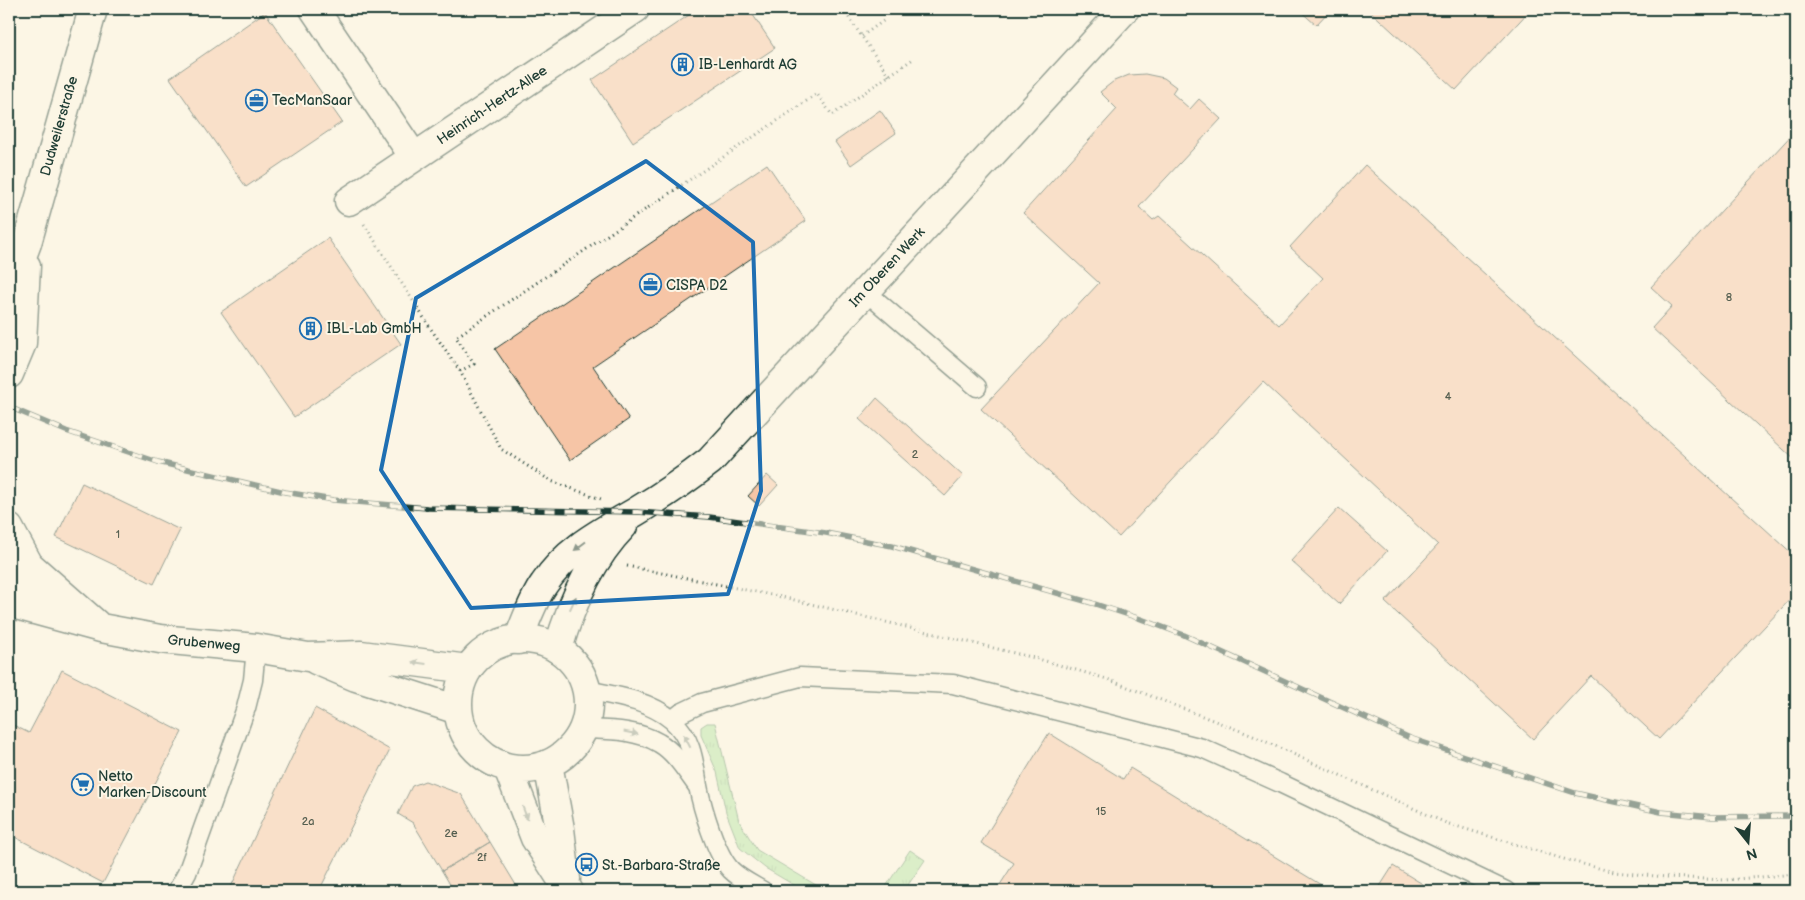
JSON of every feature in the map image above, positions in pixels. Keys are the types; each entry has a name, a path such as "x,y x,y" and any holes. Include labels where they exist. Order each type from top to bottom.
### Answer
{"street":[{"name":"Dudweilerstraße","path":"9,291 27,244 93,9"},
{"path":"314,9 414,157"},
{"name":"Heinrich-Hertz-Allee","path":"349,200 635,9"},
{"name":"Im Oberen Werk","path":"518,640 544,583 560,564 576,548 603,530 637,512 687,479 710,460 1125,9"},
{"name":"Dudweilerstraße","path":"9,374 22,343 27,244"},
{"name":"Im Oberen Werk","path":"558,649 568,614 582,584 611,538 637,512"},
{"path":"9,528 29,564 101,628"},
{"name":"Grubenweg","path":"9,572 64,608 101,628"},
{"name":"Grubenweg","path":"9,603 101,628 160,639 256,648 308,656 361,655 468,670"},
{"path":"518,640 532,640 558,649 570,660 580,674 586,690 587,716 583,729 574,744 562,756 548,764 534,768 508,768 489,760 473,747 463,730 458,710 458,696 468,670 481,654 498,644 518,640"},
{"name":"Grubenweg","path":"308,656 356,677 458,710"},
{"path":"548,764 568,888"},
{"path":"508,768 535,838 568,888"}],"lane":[{"path":"865,291 977,387"},
{"path":"177,891 187,873 246,708 253,680 256,648"},
{"path":"672,720 681,713 702,703 800,677 953,684 1202,748 1280,783 1506,891"},
{"path":"586,690 629,699 654,708 672,720 682,731 695,760 698,788 721,855 731,870 763,891"},
{"path":"583,729 616,730 638,734 660,743 679,761 698,788"}],"path":[{"path":"844,9 889,76"},
{"path":"862,36 886,19"},
{"path":"460,372 474,364 456,337 817,94 832,115 913,59"},
{"path":"349,200 460,372 501,449 551,481 637,512"}],"highlighted area":[{"path":"646,161 753,242 761,491 728,594 471,608 381,470 416,298"}],"green space":[{"path":"707,723 715,723 739,821 757,850 826,891 804,891 765,868 740,848 726,812 717,772 701,735 701,727"},
{"path":"910,850 925,860 904,891 883,891"}],"building":[{"name":"IB-Lenhardt AG","path":"698,9 749,9 775,48 633,142 592,80"},
{"path":"1298,9 1331,9 1316,25"},
{"path":"1368,9 1531,9 1456,90"},
{"path":"265,12 342,122 246,187 170,78"},
{"path":"1145,74 1164,78 1176,87 1172,93 1190,109 1199,99 1221,119 1139,207 1153,220 1159,216 1279,325 1323,278 1290,247 1365,165 1796,557 1796,593 1659,739 1591,676 1533,739 1385,602 1438,545 1263,382 1119,537 981,409 1099,283 1023,213 1117,109 1100,92 1114,81 1129,75"},
{"path":"880,110 896,133 851,165 835,142"},
{"path":"1796,130 1796,461 1652,328 1672,306 1651,287"},
{"name":"CISPA D2","path":"767,164 806,221 593,366 629,419 570,460 495,349"},
{"name":"IBL-Lab GmbH","path":"328,238 401,344 294,417 221,312"},
{"path":"877,398 963,476 945,496 859,419"},
{"path":"767,475 778,485 759,506 748,496"},
{"path":"82,483 180,530 154,584 56,537"},
{"path":"1339,508 1387,551 1339,604 1291,561"},
{"name":"Netto Marken-Discount","path":"62,670 182,732 103,883 9,834 9,723 29,733"},
{"path":"315,708 390,750 319,891 229,891"},
{"path":"1049,733 1123,779 1130,768 1331,891 996,891 1014,863 981,843"},
{"path":"425,781 461,794 490,842 442,871 413,823 398,814 412,786"},
{"path":"490,842 519,890 454,891 442,871"},
{"path":"1393,866 1434,891 1377,891"}],"railway":[{"path":"9,407 66,431 158,462 285,492 333,500 427,508 637,512 709,517 826,533 892,546 1092,603 1141,619 1184,635 1410,738 1575,793 1661,812 1712,817 1796,816"}],"place":[{"name":"IB-Lenhardt AG","path":"683,64"},
{"name":"TecManSaar","path":"256,100"},
{"name":"CISPA D2","path":"650,285"},
{"name":"IBL-Lab GmbH","path":"311,328"},
{"name":"Netto Marken-Discount","path":"82,784"},
{"name":"St.-Barbara-Straße","path":"586,865"}]}
